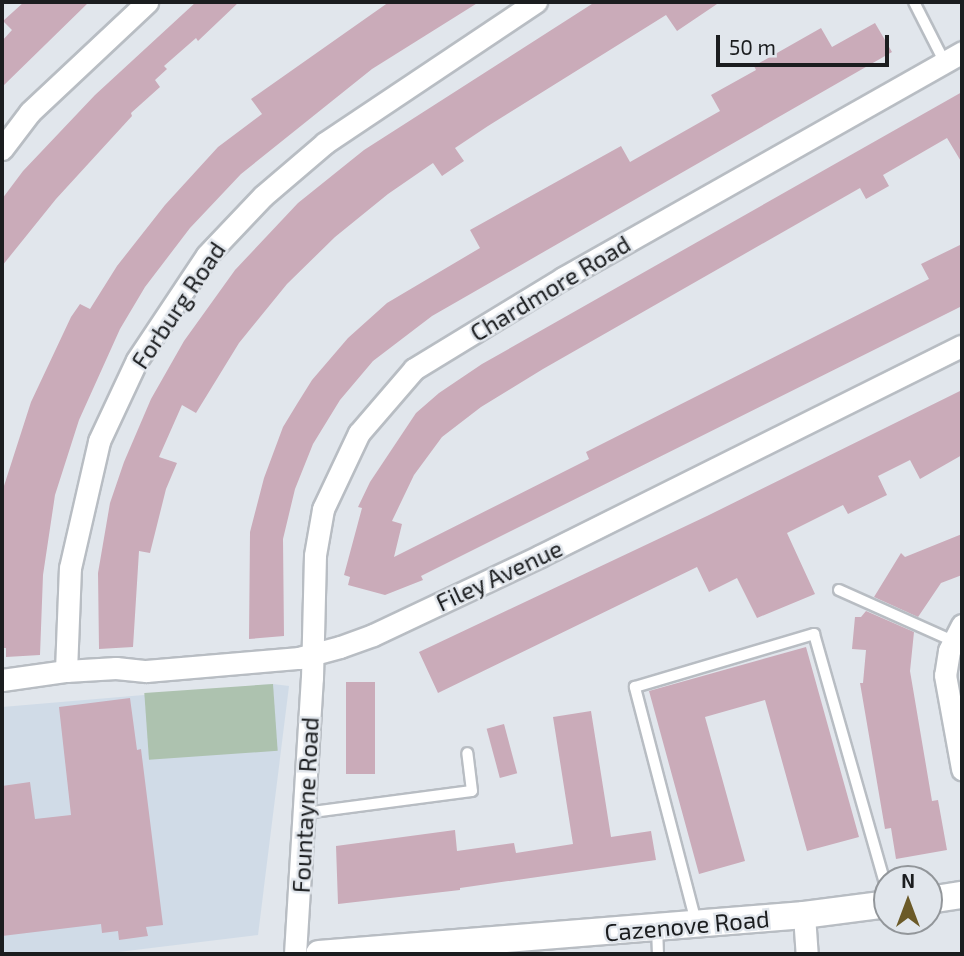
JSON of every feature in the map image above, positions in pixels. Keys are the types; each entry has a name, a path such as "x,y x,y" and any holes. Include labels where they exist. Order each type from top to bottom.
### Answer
{"street":[{"path":"2,149 30,112 147,2"},
{"name":"Forburg Road","path":"66,671 70,568 99,441 137,360 207,255 263,196 325,143 536,2"},
{"name":"Chardmore Road","path":"310,656 315,555 323,509 359,433 414,369 563,278 954,57"},
{"name":"Filey Avenue","path":"2,680 66,671 116,668 146,671 310,656 373,635 540,556 962,345"},
{"path":"958,633 945,675 962,769"},
{"name":"Fountayne Road","path":"295,954 312,678 310,656"},
{"path":"943,898 962,895"},
{"name":"Cazenove Road","path":"319,954 804,915 873,906"},
{"path":"804,915 807,954"}],"lane":[{"path":"914,2 954,57"},
{"path":"839,590 958,633"},
{"path":"696,924 635,687 814,634 880,865"},
{"path":"305,813 472,791 467,753"},
{"path":"657,926 658,954"}],"shaded area":[{"path":"273,684 289,686 258,935 102,954 2,954 2,707"}],"green space":[{"path":"273,684 278,751 149,760 144,693"}],"building":[{"path":"24,2 89,2 2,87 2,41 12,30 3,21"},
{"path":"196,2 239,2 198,41 196,38 164,66 167,69 155,80 160,87 131,113 132,116 56,199 2,266 2,199 23,171 95,95"},
{"path":"389,2 479,2 372,69 241,174 190,228 145,287 120,329 79,420 55,495 43,575 40,655 6,657 6,648 2,648 3,489 31,402 71,317 80,304 90,309 117,266 165,205 218,147 262,114 251,99"},
{"path":"595,2 720,2 677,31 666,15 488,126 455,148 464,161 442,176 433,163 388,194 335,237 287,284 239,343 196,413 182,405 159,457 177,463 166,489 150,553 139,551 133,647 99,649 98,573 110,503 124,462 151,399 184,341 235,270 298,203 364,150"},
{"path":"875,23 892,52 432,316 373,361 340,400 313,444 295,489 283,539 284,636 249,639 250,532 264,478 283,427 312,380 348,338 387,303 480,248 470,230 621,146 630,162 720,111 711,95 756,70 754,66 821,28 832,47"},
{"path":"962,92 962,163 947,138 883,175 889,186 866,199 860,188 543,369 481,407 442,437 414,475 392,521 402,524 394,557 589,459 586,452 929,279 921,264 962,244 962,306 421,576 423,580 385,595 348,585 350,577 344,575 362,508 358,507 370,482 416,413 439,393 482,364"},
{"path":"962,390 962,455 920,479 910,460 878,476 887,495 848,514 843,505 787,533 815,594 757,618 737,578 709,592 697,567 438,693 419,652 707,516"},
{"path":"962,534 962,575 941,583 918,617 874,597 901,553 905,557"},
{"path":"866,611 914,632 910,671 932,801 938,800 947,850 896,859 891,828 885,829 860,683 863,683 866,650 852,649 855,617 861,617"},
{"path":"806,647 859,837 807,851 765,700 705,717 745,861 699,874 649,691"},
{"path":"346,682 375,682 375,774 346,774"},
{"path":"130,698 137,750 141,749 163,925 146,927 148,936 119,940 118,931 102,933 101,924 2,936 2,786 30,782 35,819 71,815 59,707"},
{"path":"591,711 611,837 651,831 656,860 460,890 338,904 336,846 455,830 457,851 514,843 516,853 573,844 553,717"},
{"path":"504,724 517,773 500,778 487,729"}]}
